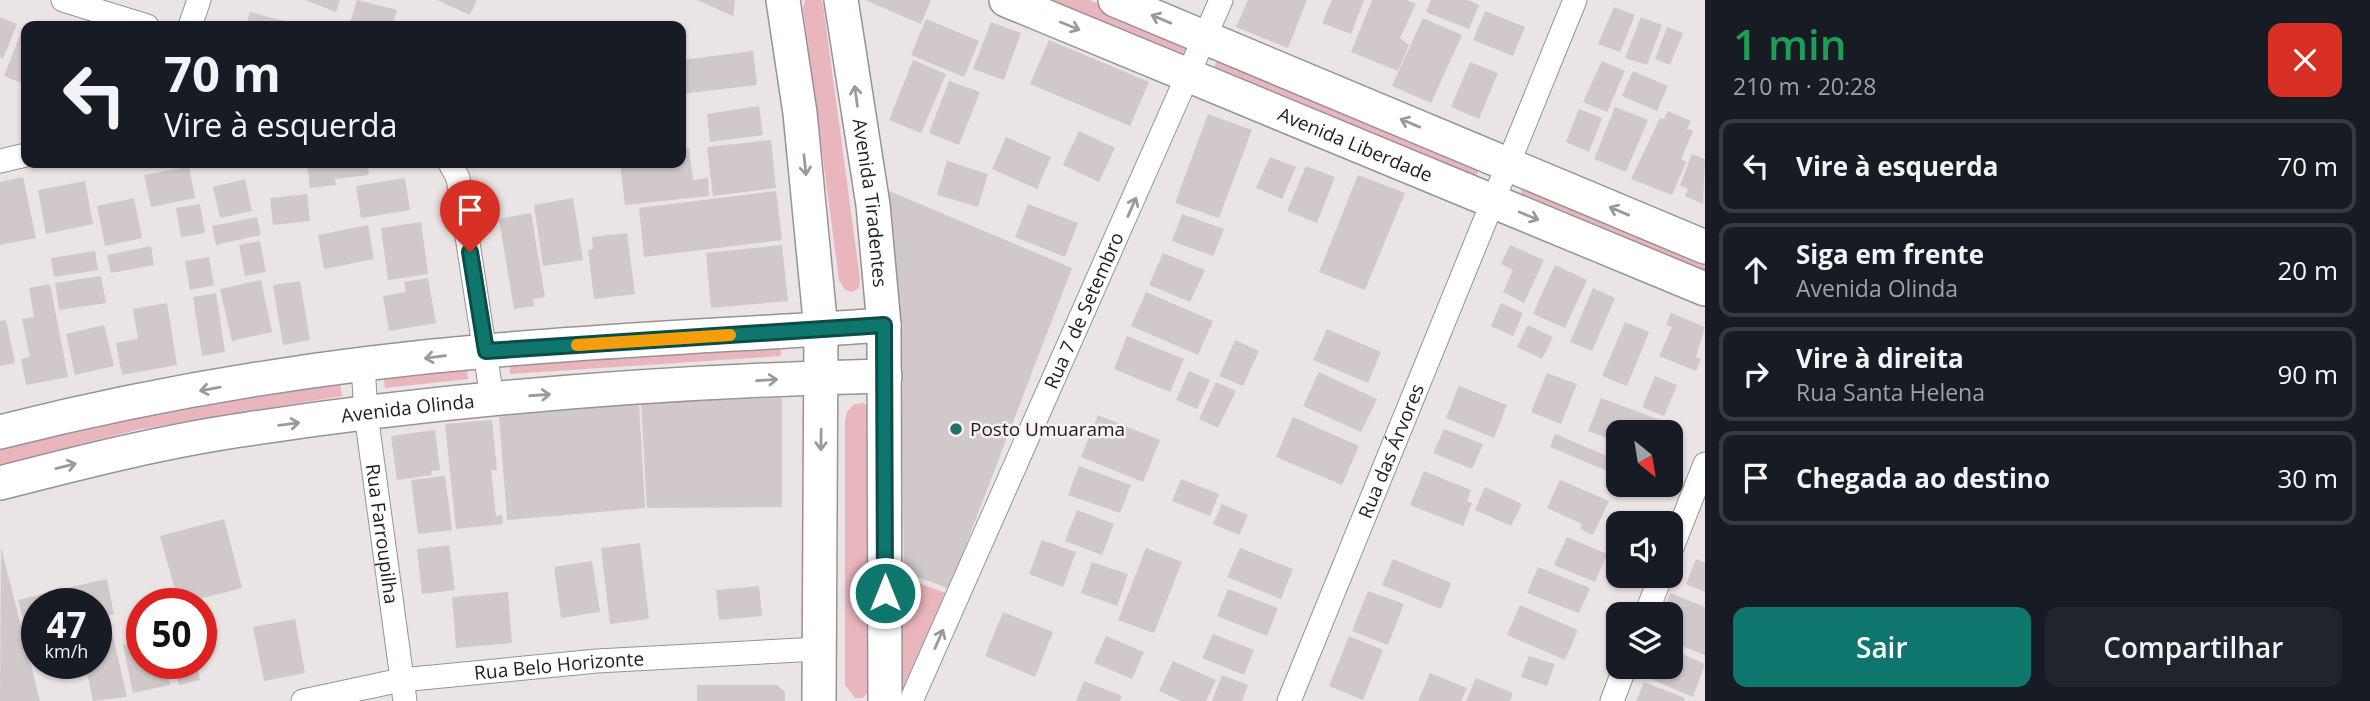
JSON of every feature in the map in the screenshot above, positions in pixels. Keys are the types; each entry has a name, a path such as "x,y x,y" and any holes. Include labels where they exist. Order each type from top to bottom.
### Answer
{"street":[{"path":"63,0 131,21"},
{"path":"192,21 199,0"},
{"path":"783,0 800,113 821,330 819,701"},
{"name":"Avenida Tiradentes","path":"841,0 873,205 884,325 885,701"},
{"name":"Avenida Liberdade","path":"1006,0 1705,289"},
{"name":"Avenida Liberdade","path":"1115,0 1705,247"},
{"path":"1206,38 1222,0"},
{"path":"1508,163 1575,0"},
{"name":"Rua 7 de Setembro","path":"911,701 1206,38"},
{"path":"0,161 21,156"},
{"name":"Rua das Árvores","path":"1289,701 1508,163"},
{"path":"453,168 458,178 492,398"},
{"path":"1637,260 1653,226"},
{"path":"0,432 158,398 363,365 486,351 884,325"},
{"name":"Rua Farroupilha","path":"363,365 366,414 403,690"},
{"name":"Avenida Olinda","path":"0,483 247,429 492,398 885,376"},
{"path":"1683,520 1705,464"},
{"name":"Rua Belo Horizonte","path":"303,701 403,690 597,661 818,649"},
{"path":"1612,701 1620,679"}],"shaded area":[{"path":"805,0 821,0 823,4 860,279 859,288 852,292 845,290 839,280 803,8"},
{"path":"1039,0 1089,0 1186,38 1191,44 1185,57"},
{"path":"1220,55 1480,166 1475,180 1214,67"},
{"path":"1524,182 1705,260 1705,275 1520,195"},
{"path":"780,340 781,356 510,374 510,357"},
{"path":"466,362 468,379 385,388 383,372"},
{"path":"339,378 342,396 136,430 0,465 0,446 134,414"},
{"path":"864,403 870,412 872,687 863,698 855,698 845,685 845,421 847,412 854,404"},
{"path":"901,577 946,593 905,695 900,697"}],"building":[{"path":"305,0 340,0 336,12"},
{"path":"357,0 397,10 394,21 351,21"},
{"path":"437,0 477,0 470,15"},
{"path":"697,0 735,0 733,16"},
{"path":"865,0 931,0 921,24"},
{"path":"1248,0 1307,0 1288,48 1236,27"},
{"path":"1332,0 1364,0 1351,34 1322,23"},
{"path":"1372,0 1407,0 1416,4 1400,38 1409,45 1398,71 1351,52"},
{"path":"1431,0 1468,0 1479,5 1469,29 1426,12"},
{"path":"1614,7 1635,15 1620,52 1598,44"},
{"path":"1485,11 1525,27 1513,56 1473,40"},
{"path":"250,12 284,21 247,21"},
{"path":"0,17 17,24 3,59 0,57"},
{"path":"1641,17 1662,25 1647,65 1625,58"},
{"path":"1423,18 1462,35 1431,103 1392,86"},
{"path":"926,19 979,41 964,77 911,55"},
{"path":"991,22 1021,33 1004,80 973,69"},
{"path":"1667,27 1683,33 1670,65 1655,59"},
{"path":"21,33 21,83 4,76"},
{"path":"1049,40 1149,82 1130,126 1030,84"},
{"path":"753,51 757,85 686,93 686,59"},
{"path":"913,60 946,74 921,133 889,120"},
{"path":"1602,61 1625,71 1607,112 1583,102"},
{"path":"1470,62 1498,73 1479,119 1451,107"},
{"path":"1633,71 1668,86 1657,111 1622,96"},
{"path":"949,81 980,92 959,145 929,133"},
{"path":"759,106 763,135 710,142 707,114"},
{"path":"1615,107 1648,120 1626,172 1594,159"},
{"path":"1579,109 1602,118 1589,152 1566,142"},
{"path":"1668,111 1691,121 1687,129 1693,131 1681,159 1686,162 1672,195 1631,179 1660,118 1664,119"},
{"path":"1208,114 1252,130 1219,218 1175,203"},
{"path":"1079,131 1115,148 1099,182 1063,165"},
{"path":"1006,137 1051,157 1037,189 992,169"},
{"path":"771,140 776,188 713,196 707,147"},
{"path":"686,148 689,148 693,180 708,178 709,196 625,205 621,168 686,168"},
{"path":"1692,154 1705,159 1703,204 1685,196 1688,189 1680,185"},
{"path":"1270,157 1296,167 1282,199 1256,188"},
{"path":"947,161 988,174 978,207 937,195"},
{"path":"1306,166 1335,177 1317,223 1287,211"},
{"path":"189,168 195,198 151,207 144,175"},
{"path":"308,168 368,168 369,175 335,179 336,185 310,188"},
{"path":"1358,175 1405,193 1365,290 1319,272"},
{"path":"23,177 36,238 0,245 0,182"},
{"path":"405,178 410,210 361,218 356,186"},
{"path":"245,179 252,211 220,218 213,187"},
{"path":"85,181 93,224 46,234 38,190"},
{"path":"776,191 782,240 644,257 639,208"},
{"name":"Posto Umuarama","path":"889,191 1072,268 949,589 904,571 900,313"},
{"path":"307,194 310,221 273,225 270,198"},
{"path":"134,198 142,238 105,246 97,206"},
{"path":"573,198 583,260 543,266 534,205"},
{"path":"200,204 205,233 181,237 176,208"},
{"path":"1028,204 1078,223 1065,257 1015,237"},
{"path":"531,213 545,297 533,299 534,306 514,309 499,219"},
{"path":"1182,214 1224,229 1213,256 1172,241"},
{"path":"257,217 261,235 216,245 212,226"},
{"path":"421,222 428,274 388,280 381,228"},
{"path":"368,225 374,259 324,269 318,235"},
{"path":"627,233 635,294 594,299 588,250 593,249 592,237"},
{"path":"260,241 266,272 245,276 239,245"},
{"path":"782,245 788,301 711,308 706,253"},
{"path":"1510,245 1544,260 1524,303 1503,292 1513,270 1501,264"},
{"path":"151,246 154,265 111,273 107,255"},
{"path":"95,251 98,270 54,277 51,258"},
{"path":"1163,253 1205,270 1190,302 1149,285"},
{"path":"209,257 214,285 190,290 185,261"},
{"path":"1555,265 1587,280 1565,328 1533,314"},
{"path":"101,276 106,303 59,310 55,283"},
{"path":"428,278 436,323 389,331 383,296 406,292 404,282"},
{"path":"261,280 272,332 232,341 220,289"},
{"path":"300,281 310,340 283,345 273,285"},
{"path":"50,284 68,377 26,385 21,359 30,357 22,319 34,317 29,288"},
{"path":"1593,288 1615,298 1592,351 1570,342"},
{"path":"1146,292 1213,321 1198,355 1131,326"},
{"path":"216,293 225,352 202,356 193,297"},
{"path":"167,303 177,365 122,375 116,343 138,339 133,309"},
{"path":"1501,303 1523,313 1513,336 1491,326"},
{"path":"1671,313 1705,327 1696,357 1701,359 1696,371 1659,356 1672,327 1666,325"},
{"path":"6,320 15,363 0,366 0,321"},
{"path":"1625,322 1649,332 1627,386 1602,376"},
{"path":"104,325 114,366 75,375 66,334"},
{"path":"1528,325 1553,337 1542,359 1517,347"},
{"path":"1327,329 1381,352 1368,383 1313,360"},
{"path":"1127,336 1184,359 1170,392 1114,369"},
{"path":"1235,340 1259,351 1243,386 1219,376"},
{"path":"1189,371 1210,380 1197,409 1176,400"},
{"path":"1319,372 1377,399 1361,432 1303,406"},
{"path":"1547,373 1577,384 1561,424 1531,412"},
{"path":"1655,376 1677,385 1664,416 1642,407"},
{"path":"1216,382 1236,391 1218,428 1199,419"},
{"path":"1459,386 1507,405 1494,438 1446,418"},
{"path":"782,398 782,507 647,508 641,402"},
{"path":"1601,398 1660,420 1606,420 1606,438 1588,431"},
{"path":"639,403 645,508 507,520 499,416"},
{"path":"1098,415 1160,440 1143,482 1081,457"},
{"path":"1293,417 1359,446 1342,485 1276,457"},
{"path":"492,420 497,470 491,470 496,516 502,515 503,524 456,529 445,424"},
{"path":"1444,429 1483,444 1472,469 1433,453"},
{"path":"435,430 440,470 431,471 432,475 397,480 391,436"},
{"path":"1555,434 1606,456 1606,471 1550,447"},
{"path":"1079,466 1131,485 1120,513 1068,495"},
{"path":"1424,471 1471,490 1467,501 1472,503 1463,526 1410,505"},
{"path":"445,476 452,530 418,534 411,480"},
{"path":"1181,479 1219,494 1210,516 1172,501"},
{"path":"1560,480 1609,501 1593,535 1580,529 1582,524 1547,508"},
{"path":"1485,487 1522,504 1511,526 1475,510"},
{"path":"1222,504 1248,515 1239,535 1213,524"},
{"path":"1077,510 1114,524 1102,555 1065,541"},
{"path":"224,519 242,588 217,594 217,588 175,588 160,536"},
{"path":"1567,537 1606,554 1595,582 1554,565"},
{"path":"1042,540 1076,552 1063,587 1029,574"},
{"path":"640,543 649,619 610,624 601,548"},
{"path":"449,545 455,590 422,594 417,549"},
{"path":"1,547 21,626 21,679 34,679 40,701 0,701"},
{"path":"1146,548 1182,562 1154,633 1118,620"},
{"path":"1240,548 1293,569 1281,599 1227,577"},
{"path":"1393,559 1451,583 1441,609 1382,585"},
{"path":"1696,559 1705,563 1705,592 1686,584"},
{"path":"592,561 600,612 561,618 554,567"},
{"path":"1092,562 1128,574 1117,606 1081,593"},
{"path":"1538,567 1590,588 1579,613 1527,593"},
{"path":"107,579 109,588 66,588"},
{"path":"759,586 762,616 719,620 716,590"},
{"path":"1228,589 1278,608 1267,636 1217,616"},
{"path":"1368,591 1404,604 1388,645 1352,631"},
{"path":"508,592 512,643 456,648 452,597"},
{"path":"1670,593 1705,607 1705,655 1683,647 1683,602 1667,602"},
{"path":"1520,605 1578,630 1565,660 1507,635"},
{"path":"1003,612 1053,632 1035,677 985,656"},
{"path":"295,619 305,673 264,681 253,627"},
{"path":"112,631 127,697 93,701 88,679 112,679"},
{"path":"1213,634 1254,650 1244,675 1202,658"},
{"path":"1106,636 1144,652 1132,679 1094,663"},
{"path":"1349,636 1383,650 1363,700 1329,686"},
{"path":"1683,654 1705,664 1693,697 1651,679 1683,679"},
{"path":"1529,656 1555,664 1547,686 1521,677"},
{"path":"1173,661 1216,680 1206,701 1181,701 1159,691"},
{"path":"1430,673 1467,688 1461,701 1418,701"},
{"path":"1222,675 1248,685 1242,701 1212,701"},
{"path":"1476,678 1513,693 1510,701 1466,701"},
{"path":"130,679 169,679 170,685 133,693"},
{"path":"178,679 200,679 200,680 179,685"},
{"path":"1084,681 1122,696 1120,701 1076,701"},
{"path":"1644,682 1685,698 1684,701 1636,701"},
{"path":"697,685 777,685 785,692 785,701 697,701"}],"slow traffic":[{"path":"577,345 730,335"}],"place":[{"name":"Posto Umuarama","path":"956,429"}],"route":[{"path":"470,252 486,351 884,325 885,593"}]}
